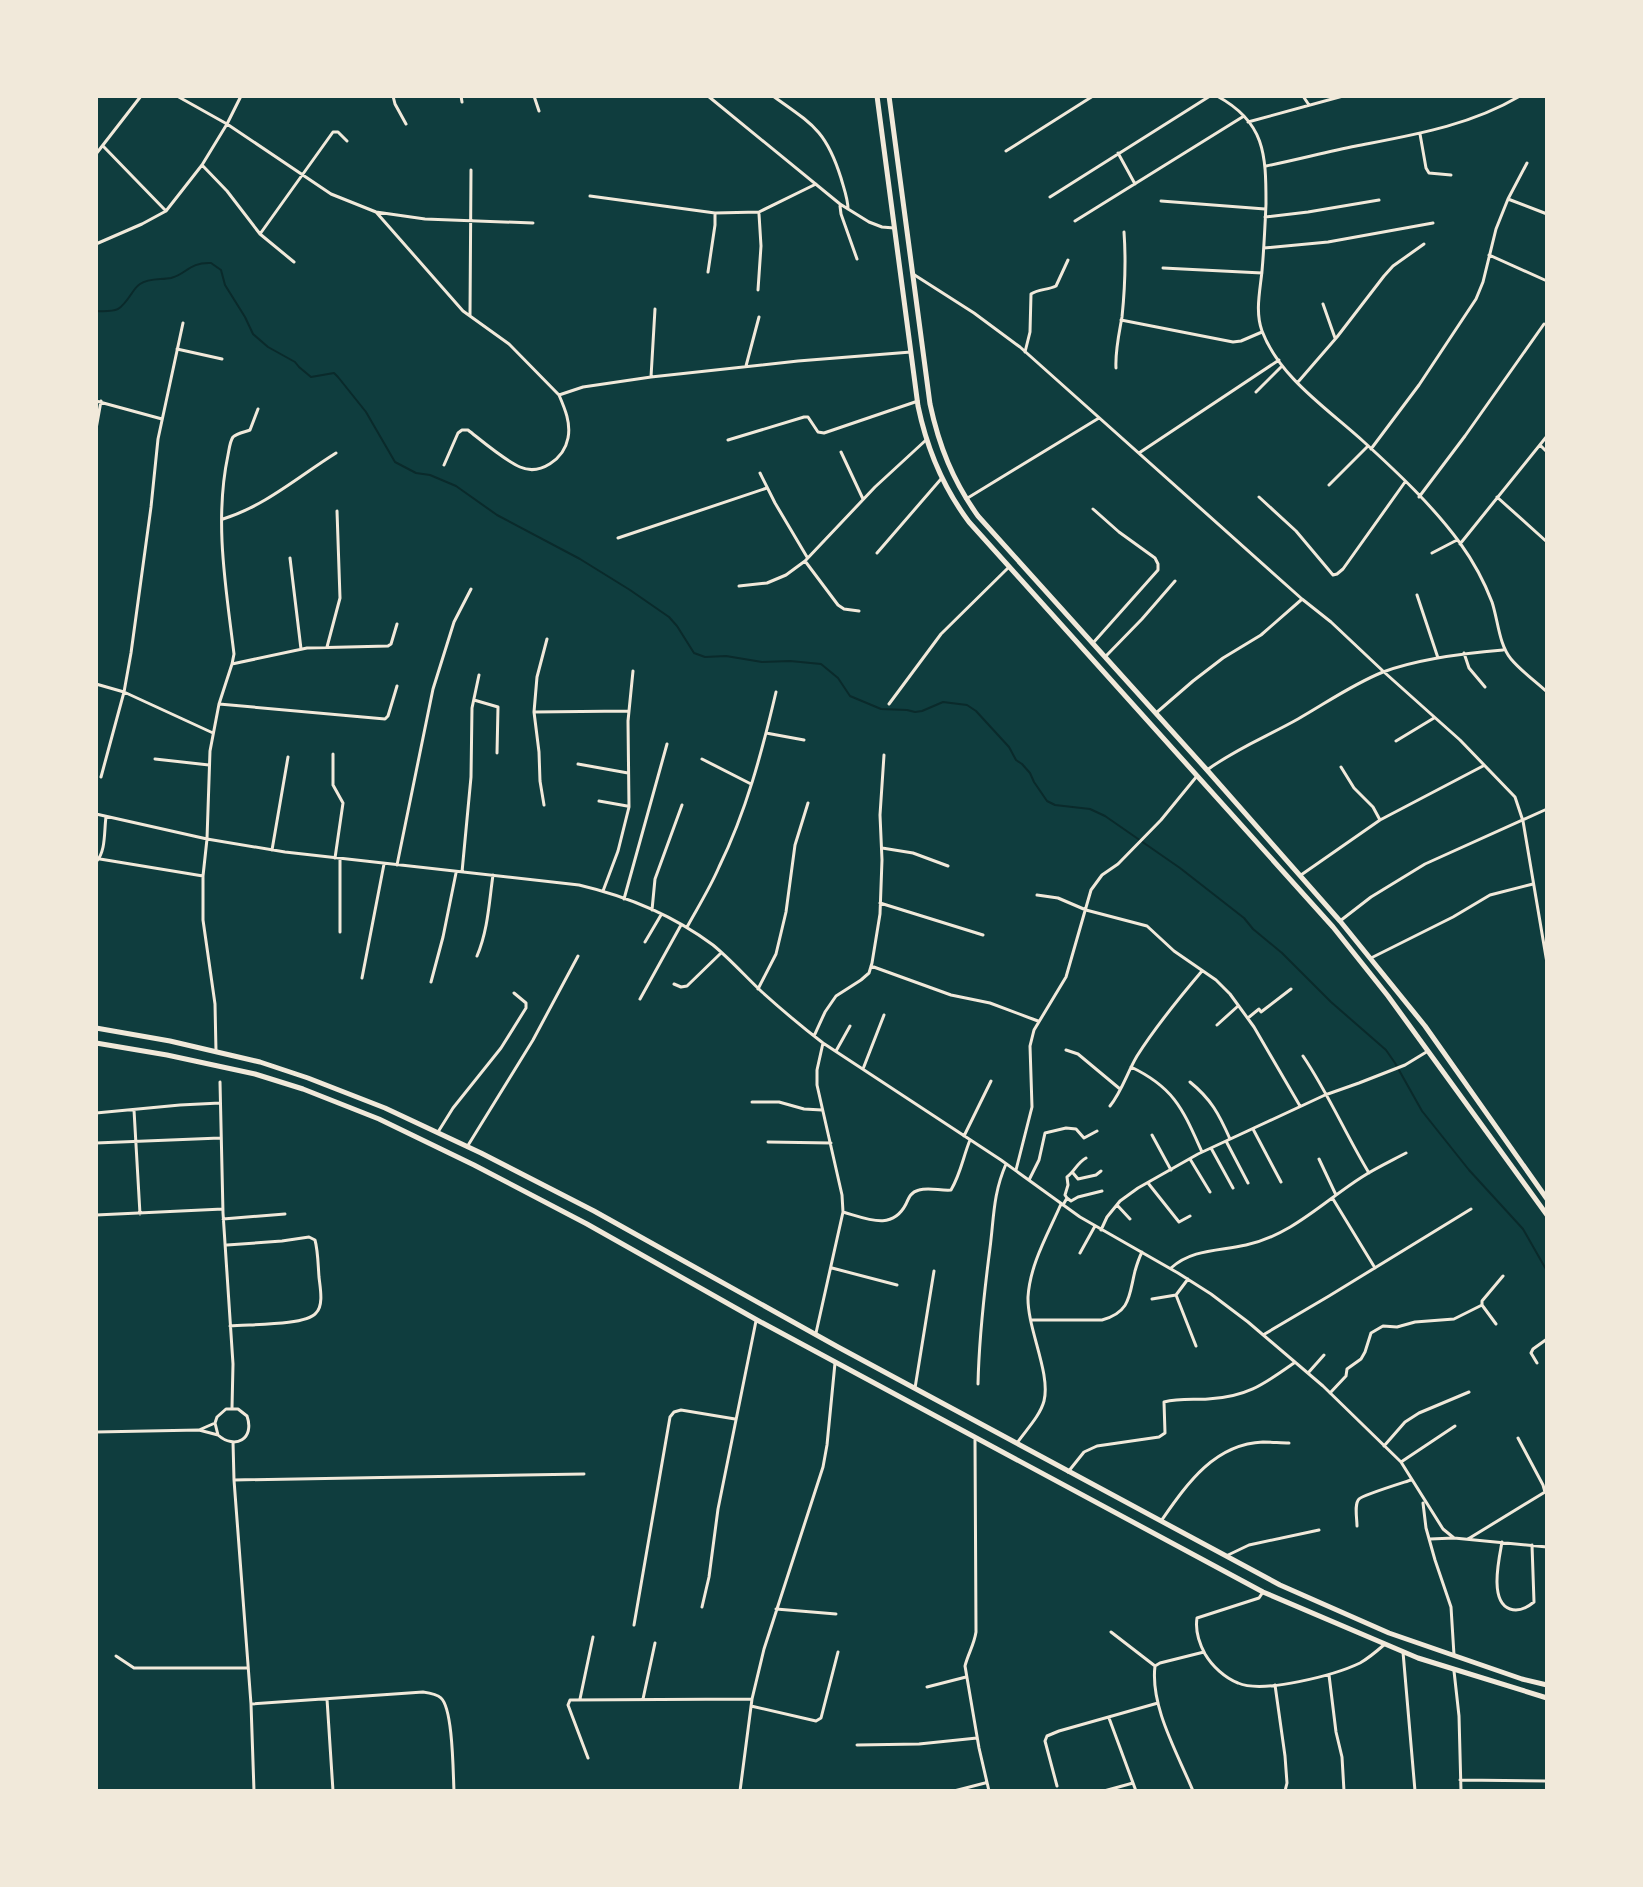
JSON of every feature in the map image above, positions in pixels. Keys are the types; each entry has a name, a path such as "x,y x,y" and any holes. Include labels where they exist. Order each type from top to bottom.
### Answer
{"main road":[{"path":"877,96 918,401 926,440 941,479 969,522 1333,927 1547,1215"},
{"path":"889,96 930,404 944,457 966,499 1301,875 1371,958 1425,1026 1547,1199"},
{"path":"96,1028 260,1062 372,1103 438,1132 594,1211 1068,1472 1312,1600 1389,1633 1547,1685"},
{"path":"96,1043 255,1074 379,1119 563,1212 1263,1592 1403,1652 1547,1698"}],"street":[{"path":"96,154 141,96"},
{"path":"177,96 227,124 331,194 376,212 425,219 533,223"},
{"path":"96,244 166,211 202,165 241,96"},
{"path":"393,96 406,124"},
{"path":"461,96 462,102"},
{"path":"534,96 539,111"},
{"path":"708,96 840,204 882,227 894,228"},
{"path":"773,96 816,128 825,140 839,172 848,209"},
{"path":"1006,151 1093,96"},
{"path":"1050,197 1210,96"},
{"path":"1217,96 1236,107 1254,130 1266,166 1264,248 1258,310 1263,332 1279,360 1320,406 1405,482 1459,542 1479,573 1492,602 1510,659 1547,692"},
{"path":"1303,96 1309,105"},
{"path":"1248,122 1343,96"},
{"path":"1266,166 1420,134 1500,108 1520,96"},
{"path":"1075,221 1244,116"},
{"path":"260,234 333,132 338,132 347,141"},
{"path":"1420,134 1429,173 1451,175"},
{"path":"103,146 166,211"},
{"path":"1118,153 1135,184"},
{"path":"1329,485 1370,448 1419,385 1476,299 1496,229 1527,163"},
{"path":"202,165 227,191 260,234 294,262"},
{"path":"470,317 471,170"},
{"path":"590,196 715,213 759,212 816,184"},
{"path":"1508,199 1547,214"},
{"path":"1265,217 1379,200"},
{"path":"1161,201 1266,209"},
{"path":"840,204 857,259"},
{"path":"376,212 441,288 470,317 509,344 559,395 567,413 568,440 545,467 533,470 519,467 468,430 458,433 444,465"},
{"path":"758,290 761,246 759,212"},
{"path":"708,272 715,213"},
{"path":"1264,248 1328,242 1433,223"},
{"path":"1116,368 1126,264 1124,232"},
{"path":"1298,382 1393,266 1424,244"},
{"path":"1489,255 1547,281"},
{"path":"1025,352 1030,332 1031,294 1056,286 1068,260"},
{"path":"1163,268 1262,273"},
{"path":"913,274 987,322 1025,352 1436,717 1515,797 1523,821 1545,936 1547,963"},
{"path":"1323,304 1335,339"},
{"path":"651,377 655,309"},
{"path":"746,366 759,317"},
{"path":"1121,320 1233,342 1263,332"},
{"path":"101,777 124,692 162,419 183,323"},
{"path":"1419,497 1544,324"},
{"path":"177,349 222,359"},
{"path":"559,395 583,387 651,377 911,352"},
{"path":"1139,453 1279,360"},
{"path":"1256,392 1283,365"},
{"path":"96,429 98,401 162,419"},
{"path":"728,440 804,417 808,417 818,432 824,433 918,401"},
{"path":"216,1051 215,1004 203,920 203,876 213,733 232,664 233,645 223,568 221,506 230,444 233,437 250,430 258,409"},
{"path":"966,499 1099,418"},
{"path":"1432,553 1459,542 1547,436"},
{"path":"739,586 767,583 786,575 806,560 926,440"},
{"path":"1540,445 1547,452"},
{"path":"841,452 864,500"},
{"path":"223,519 278,492 336,453"},
{"path":"760,473 806,560 838,605 859,611"},
{"path":"877,553 941,479"},
{"path":"1259,497 1296,531 1333,575 1343,569 1405,482"},
{"path":"618,538 767,488"},
{"path":"1497,497 1547,542"},
{"path":"1093,509 1155,558 1158,570 1093,643"},
{"path":"327,647 340,598 337,511"},
{"path":"290,558 301,649"},
{"path":"889,704 941,634 1009,567"},
{"path":"1105,657 1175,581"},
{"path":"397,865 436,676 454,622 471,589"},
{"path":"1417,595 1438,658"},
{"path":"1156,713 1223,658 1261,635 1302,599"},
{"path":"232,664 301,649 388,646 397,624"},
{"path":"544,805 534,712 537,677 547,639"},
{"path":"1207,770 1230,753 1384,672 1464,653 1505,650"},
{"path":"1464,653 1469,668 1485,687"},
{"path":"603,891 618,851 629,807 628,711 633,671"},
{"path":"462,872 474,700 479,675"},
{"path":"96,684 124,692 213,733"},
{"path":"219,704 385,719 397,686"},
{"path":"687,927 733,835 751,784 776,692"},
{"path":"474,700 498,707 497,753"},
{"path":"534,712 628,711"},
{"path":"1396,741 1436,717"},
{"path":"766,733 804,740"},
{"path":"624,899 667,744"},
{"path":"333,754 333,785 343,803 337,858 340,932"},
{"path":"814,1036 836,996 861,980 869,973 871,966 880,914 880,815 884,755"},
{"path":"272,850 288,757"},
{"path":"155,759 209,765"},
{"path":"702,759 751,784"},
{"path":"578,764 628,773"},
{"path":"1301,875 1380,820 1484,765"},
{"path":"1341,767 1380,820"},
{"path":"1016,1171 1032,1107 1030,1046 1034,1030 1066,977 1091,890 1102,875 1118,864 1161,820 1197,776"},
{"path":"599,801 629,807"},
{"path":"758,989 776,954 786,912 795,845 808,803"},
{"path":"652,910 655,879 682,805"},
{"path":"1340,921 1371,897 1425,864 1547,809"},
{"path":"96,814 272,850 579,885 603,891 682,924 721,953 796,1023 823,1043 1006,1164 1062,1205 1189,1279 1263,1335 1330,1393 1401,1462 1443,1529 1454,1538"},
{"path":"106,816 98,861 203,876"},
{"path":"882,848 913,853 948,866"},
{"path":"362,978 384,864"},
{"path":"431,982 456,871"},
{"path":"477,956 485,932 493,875"},
{"path":"1371,958 1490,895 1533,884"},
{"path":"1037,895 1058,898 1086,910 1147,926 1174,951 1216,980 1248,1018 1300,1106"},
{"path":"880,903 983,935"},
{"path":"645,942 661,915"},
{"path":"640,999 682,924"},
{"path":"674,984 687,986 721,953"},
{"path":"467,1147 533,1040 578,956"},
{"path":"871,966 951,995 990,1003 1039,1022"},
{"path":"1110,1106 1163,1019 1202,971"},
{"path":"1248,1018 1291,989"},
{"path":"438,1132 501,1048 526,1008 526,1003 514,993"},
{"path":"1217,1025 1239,1006"},
{"path":"863,1069 884,1015"},
{"path":"836,1051 850,1026"},
{"path":"816,1334 843,1212 816,1077 823,1043"},
{"path":"1066,1050 1078,1054 1120,1090"},
{"path":"1101,1230 1117,1205 1202,1152 1325,1095 1405,1065 1428,1051"},
{"path":"1303,1056 1369,1173"},
{"path":"1131,1067 1150,1076 1175,1098 1202,1152"},
{"path":"964,1136 991,1081"},
{"path":"220,1082 223,1219 233,1364 232,1408"},
{"path":"1190,1082 1205,1095 1221,1118 1248,1183"},
{"path":"752,1102 779,1102 822,1110"},
{"path":"96,1113 220,1103"},
{"path":"134,1110 140,1214"},
{"path":"1029,1180 1039,1160 1045,1133 1076,1129 1084,1138 1097,1131"},
{"path":"1253,1129 1281,1182"},
{"path":"1152,1135 1171,1171"},
{"path":"96,1143 220,1138"},
{"path":"843,1212 871,1220 890,1221 899,1216 911,1194 919,1189 951,1190 970,1140"},
{"path":"768,1142 831,1143"},
{"path":"1211,1148 1233,1188"},
{"path":"1171,1268 1199,1252 1247,1245 1271,1237 1296,1224 1369,1173 1406,1153"},
{"path":"1086,1158 1067,1177 1065,1195 1071,1201 1102,1191"},
{"path":"1190,1159 1210,1192"},
{"path":"1319,1159 1335,1198 1375,1268"},
{"path":"978,1384 979,1335 992,1213 1006,1164"},
{"path":"1073,1173 1078,1179 1101,1171"},
{"path":"1148,1183 1179,1222"},
{"path":"1017,1443 1044,1402 1045,1388 1028,1298 1031,1278 1036,1261 1067,1198"},
{"path":"1117,1205 1130,1219"},
{"path":"96,1215 223,1209"},
{"path":"1263,1335 1471,1209"},
{"path":"223,1219 285,1214"},
{"path":"1173,1227 1190,1216"},
{"path":"1080,1253 1095,1226"},
{"path":"225,1245 309,1237 315,1240 317,1247 320,1290 320,1306 316,1314 304,1320 230,1326"},
{"path":"1031,1320 1102,1320 1122,1311 1129,1299 1142,1252"},
{"path":"832,1268 897,1285"},
{"path":"915,1388 934,1271"},
{"path":"1496,1324 1482,1301 1503,1276"},
{"path":"1152,1299 1176,1295 1189,1279"},
{"path":"1176,1295 1196,1346"},
{"path":"1330,1393 1346,1376 1347,1369 1361,1359 1371,1333 1377,1329 1433,1319 1454,1319 1482,1305"},
{"path":"702,1607 718,1509 757,1320"},
{"path":"1537,1363 1531,1353 1547,1339"},
{"path":"1308,1373 1324,1355"},
{"path":"740,1791 752,1699 776,1609 823,1467 835,1361"},
{"path":"1068,1472 1084,1452 1097,1446 1159,1437 1165,1433 1164,1402 1237,1396 1261,1386 1295,1362"},
{"path":"1384,1446 1405,1422 1419,1413 1469,1392"},
{"path":"96,1432 199,1430 233,1442 248,1433 249,1422 243,1412 232,1408 221,1413 215,1423 199,1430"},
{"path":"634,1625 670,1417 681,1410 736,1419"},
{"path":"215,1423 218,1435"},
{"path":"1401,1462 1455,1426"},
{"path":"975,1436 976,1632 974,1646 965,1666 989,1791"},
{"path":"1468,1539 1546,1492 1518,1438"},
{"path":"233,1442 254,1791"},
{"path":"1161,1521 1186,1485 1218,1456 1261,1442 1289,1443"},
{"path":"234,1480 584,1474"},
{"path":"1357,1526 1356,1505 1362,1496 1411,1480"},
{"path":"1423,1499 1426,1528 1451,1607 1454,1656"},
{"path":"1226,1556 1249,1545 1319,1530"},
{"path":"1430,1539 1454,1538 1547,1547"},
{"path":"1502,1542 1498,1595 1505,1607 1514,1610 1527,1608 1534,1602 1532,1545"},
{"path":"1263,1592 1259,1598 1197,1618 1197,1635 1204,1652 1216,1668 1240,1684 1275,1685 1329,1675 1362,1662 1385,1644"},
{"path":"776,1609 836,1614"},
{"path":"1111,1632 1155,1666"},
{"path":"580,1699 593,1637"},
{"path":"643,1699 655,1643"},
{"path":"751,1706 816,1721 821,1718 838,1652"},
{"path":"1155,1666 1204,1652"},
{"path":"1403,1652 1415,1791"},
{"path":"116,1656 134,1668 247,1668"},
{"path":"1155,1666 1159,1703 1166,1727 1193,1791"},
{"path":"1454,1670 1461,1791"},
{"path":"1329,1675 1344,1791"},
{"path":"927,1687 966,1677"},
{"path":"1275,1685 1285,1756 1285,1791"},
{"path":"251,1704 423,1692 439,1695 446,1703 450,1725 454,1791"},
{"path":"327,1698 333,1791"},
{"path":"588,1758 568,1705 570,1700 752,1699"},
{"path":"1057,1786 1045,1741 1047,1736 1159,1703"},
{"path":"1109,1718 1136,1791"},
{"path":"857,1745 919,1744 978,1738"},
{"path":"1460,1780 1547,1781"},
{"path":"954,1791 987,1782"},
{"path":"1104,1791 1133,1783"}],"waterway":[{"path":"96,311 118,309 144,282 171,278 198,264 211,263 221,270 225,285 253,334 268,347 295,362 311,377 334,373 366,412 395,462 416,473 430,475 456,486 497,515 580,559 630,590 669,617 694,653 705,657 726,656 762,662 821,664 838,678 850,696 881,709 915,712 943,702 967,705 1009,747 1047,801 1055,805 1090,809 1105,816 1180,868 1244,918 1386,1050 1422,1111 1469,1170 1523,1229 1547,1271"}]}
